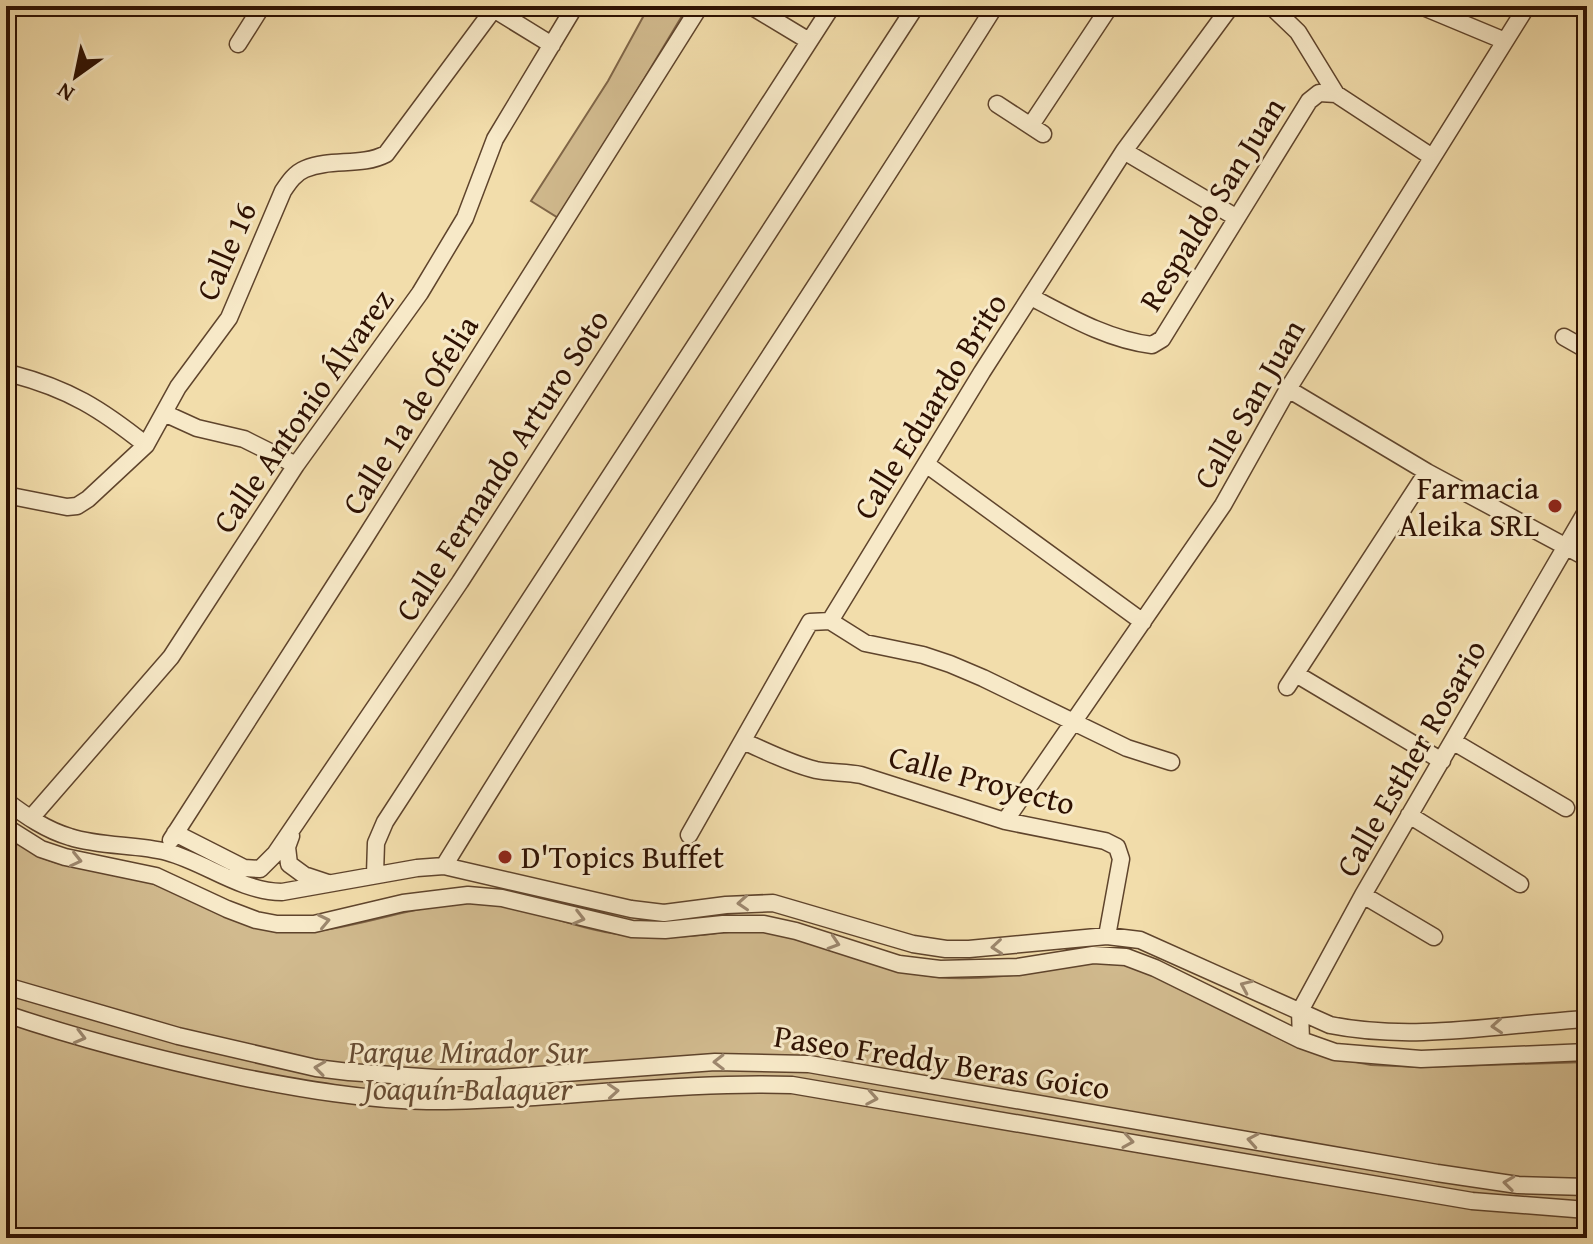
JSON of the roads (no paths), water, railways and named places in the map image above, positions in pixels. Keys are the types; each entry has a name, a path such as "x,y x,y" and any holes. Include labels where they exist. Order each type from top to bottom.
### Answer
{"street":[{"path":"238,44 262,6"},
{"name":"Calle Antonio Álvarez","path":"31,818 171,657 296,465 420,293 460,229 495,139 575,6"},
{"name":"Calle 1a de Ofelia","path":"165,852 700,6"},
{"path":"751,6 809,41"},
{"name":"Calle Fernando Arturo Soto","path":"175,833 244,868 260,869 294,827 468,570 832,6"},
{"path":"375,874 376,843 385,822 916,6"},
{"path":"444,866 556,683 902,154 995,6"},
{"path":"997,104 1037,129 1110,6"},
{"name":"Calle Eduardo Brito","path":"689,835 745,742 810,622 830,621 1124,151 1231,6"},
{"path":"1271,6 1298,32 1336,94"},
{"path":"1421,6 1505,41"},
{"name":"Calle San Juan","path":"1005,821 1223,505 1288,389 1527,6"},
{"path":"495,8 552,45"},
{"name":"Calle 16","path":"6,495 67,507 77,506 146,445 178,387 229,318 283,191 294,176 306,168 375,159 386,154 495,8"},
{"name":"Respaldo San Juan","path":"1031,297 1081,323 1136,343 1152,345 1162,339 1309,101 1319,93 1336,94 1432,157"},
{"path":"1124,151 1237,218"},
{"path":"1564,337 1587,350"},
{"path":"12,374 48,383 77,396 146,445"},
{"path":"1288,389 1427,472 1587,558"},
{"path":"164,413 197,428 244,439 296,465"},
{"path":"926,464 1143,622"},
{"path":"1427,472 1292,680 1442,761"},
{"name":"Calle Esther Rosario","path":"1300,1011 1363,895 1587,510"},
{"path":"830,621 865,643 950,664 1127,748 1171,762"},
{"name":"Calle Proyecto","path":"745,742 784,760 819,771 861,775 1005,821 1105,841 1117,847 1121,859 1107,936"},
{"path":"1454,742 1566,808"},
{"path":"6,801 31,818 71,838 165,852 248,888 264,891 282,892 375,874 444,866 481,872 631,909 664,913 773,903 913,944 946,949 1107,936 1140,940 1330,1025 1376,1032 1407,1033 1587,1019"},
{"path":"1409,815 1520,884"},
{"path":"6,827 41,849 65,857 144,872 256,920 277,924 314,924 403,903 468,895 502,898 632,929 764,924 899,964 940,969 1018,967 1093,955 1126,957 1155,968 1301,1040 1335,1052 1421,1059 1587,1052"},
{"path":"294,827 287,847 289,864 304,875 330,884"},
{"path":"1363,895 1434,937"},
{"name":"Paseo Freddy Beras Goico","path":"6,986 178,1036 316,1068 436,1078 498,1078 715,1062 809,1064 1437,1173 1518,1185 1587,1187"},
{"path":"1300,1011 1301,1040"},
{"name":"Paseo Freddy Beras Goico","path":"6,1014 53,1030 207,1070 342,1094 423,1101 501,1100 690,1085 792,1085 1472,1201 1587,1210"}],"place":[{"name":"Farmacia Aleika SRL","path":"1555,506"},
{"name":"D'Topics Buffet","path":"505,857"}],"park label":[{"name":"Parque Mirador Sur Joaquín Balaguer","path":"468,1070"}]}
